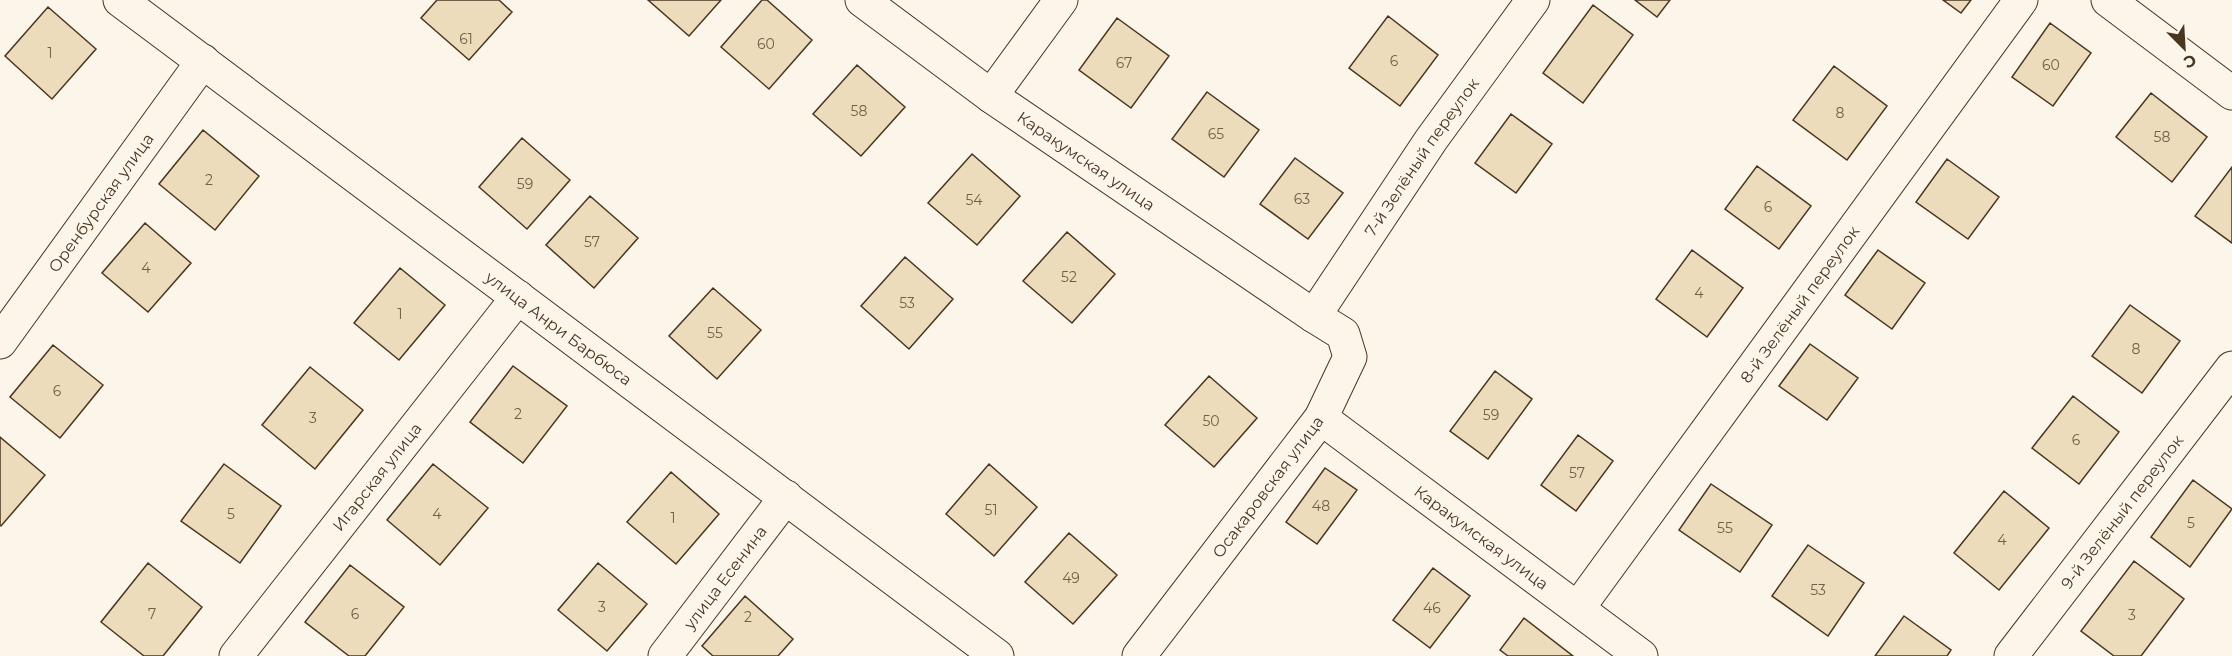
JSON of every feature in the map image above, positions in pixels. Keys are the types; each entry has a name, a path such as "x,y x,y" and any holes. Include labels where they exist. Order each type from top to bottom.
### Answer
{"street":[{"name":"улица Анри Барбюса","path":"120,0 997,656"},
{"name":"Каракумская улица","path":"862,0 991,96 1314,316"},
{"path":"991,96 1061,0"},
{"name":"7-й Зелёный переулок","path":"1314,316 1431,140 1533,0"},
{"name":"8-й Зелёный переулок","path":"1578,608 2020,0"},
{"path":"2108,0 2232,93"},
{"name":"Оренбурская улица","path":"0,342 203,61"},
{"name":"Игарская улица","path":"237,656 518,297"},
{"name":"Осакаровская улица","path":"1139,656 1321,418 1350,357 1343,334 1314,316"},
{"name":"9-й Зелёный переулок","path":"2012,656 2232,368"},
{"name":"Каракумская улица","path":"1321,418 1641,656"},
{"name":"улица Есенина","path":"665,656 786,497"}],"building":[{"path":"437,0 499,0 512,12 469,60 421,18"},
{"path":"648,0 721,0 689,36"},
{"path":"762,0 767,0 812,40 769,89 721,47"},
{"path":"1635,0 1670,0 1657,17"},
{"path":"1943,0 1971,0 1961,13"},
{"path":"1593,5 1633,35 1583,103 1543,73"},
{"path":"48,7 96,49 52,99 5,56"},
{"path":"1388,16 1438,55 1400,106 1349,68"},
{"path":"1117,18 1169,56 1131,108 1079,70"},
{"path":"2050,23 2091,53 2053,106 2012,77"},
{"path":"857,65 905,107 861,156 813,114"},
{"path":"1834,66 1887,106 1847,160 1793,120"},
{"path":"1207,92 1259,130 1224,177 1172,139"},
{"path":"2151,93 2207,137 2172,182 2116,137"},
{"path":"1511,114 1552,144 1516,193 1475,163"},
{"path":"203,130 259,176 215,230 159,184"},
{"path":"522,138 570,180 527,229 479,187"},
{"path":"972,154 1020,196 977,245 928,203"},
{"path":"1295,158 1343,193 1308,239 1260,204"},
{"path":"1947,159 1999,197 1968,239 1916,202"},
{"path":"1757,166 1811,206 1779,249 1725,209"},
{"path":"2232,167 2232,243 2195,216"},
{"path":"590,196 638,238 594,288 546,245"},
{"path":"145,223 191,263 148,312 102,273"},
{"path":"1067,232 1115,274 1072,323 1023,281"},
{"path":"1692,250 1743,288 1707,337 1656,299"},
{"path":"1878,250 1925,283 1892,329 1845,295"},
{"path":"905,257 953,299 909,349 861,306"},
{"path":"400,268 445,305 399,360 354,323"},
{"path":"713,288 761,330 717,379 669,336"},
{"path":"2130,305 2180,341 2142,393 2092,356"},
{"path":"1810,344 1858,378 1827,420 1779,386"},
{"path":"53,345 103,385 60,438 10,397"},
{"path":"513,366 567,406 523,463 470,422"},
{"path":"310,367 363,410 315,469 262,425"},
{"path":"1495,371 1532,399 1488,459 1450,431"},
{"path":"1209,376 1257,418 1214,467 1165,425"},
{"path":"2073,396 2119,432 2079,484 2032,448"},
{"path":"1578,435 1613,461 1576,511 1541,485"},
{"path":"0,437 45,475 1,526 0,525"},
{"path":"224,464 281,506 240,563 181,521"},
{"path":"433,464 488,508 440,565 387,520"},
{"path":"989,464 1037,507 994,556 946,514"},
{"path":"1325,468 1357,490 1317,544 1286,522"},
{"path":"671,472 719,514 676,564 627,522"},
{"path":"2193,480 2232,509 2190,567 2151,537"},
{"path":"1711,484 1772,525 1740,572 1679,530"},
{"path":"2004,491 2049,528 1999,590 1954,553"},
{"path":"1069,533 1117,575 1073,624 1025,582"},
{"path":"1808,545 1864,583 1828,636 1772,596"},
{"path":"2134,561 2184,599 2141,656 2114,656 2081,631"},
{"path":"148,563 202,607 163,656 144,656 101,622"},
{"path":"598,563 647,604 607,651 558,610"},
{"path":"350,565 404,607 365,656 349,656 305,622"},
{"path":"1433,568 1470,596 1430,648 1393,620"},
{"path":"745,596 793,639 778,656 713,656 702,646"},
{"path":"1904,616 1951,650 1947,656 1875,656"},
{"path":"1524,618 1573,656 1508,656 1500,650"}]}
